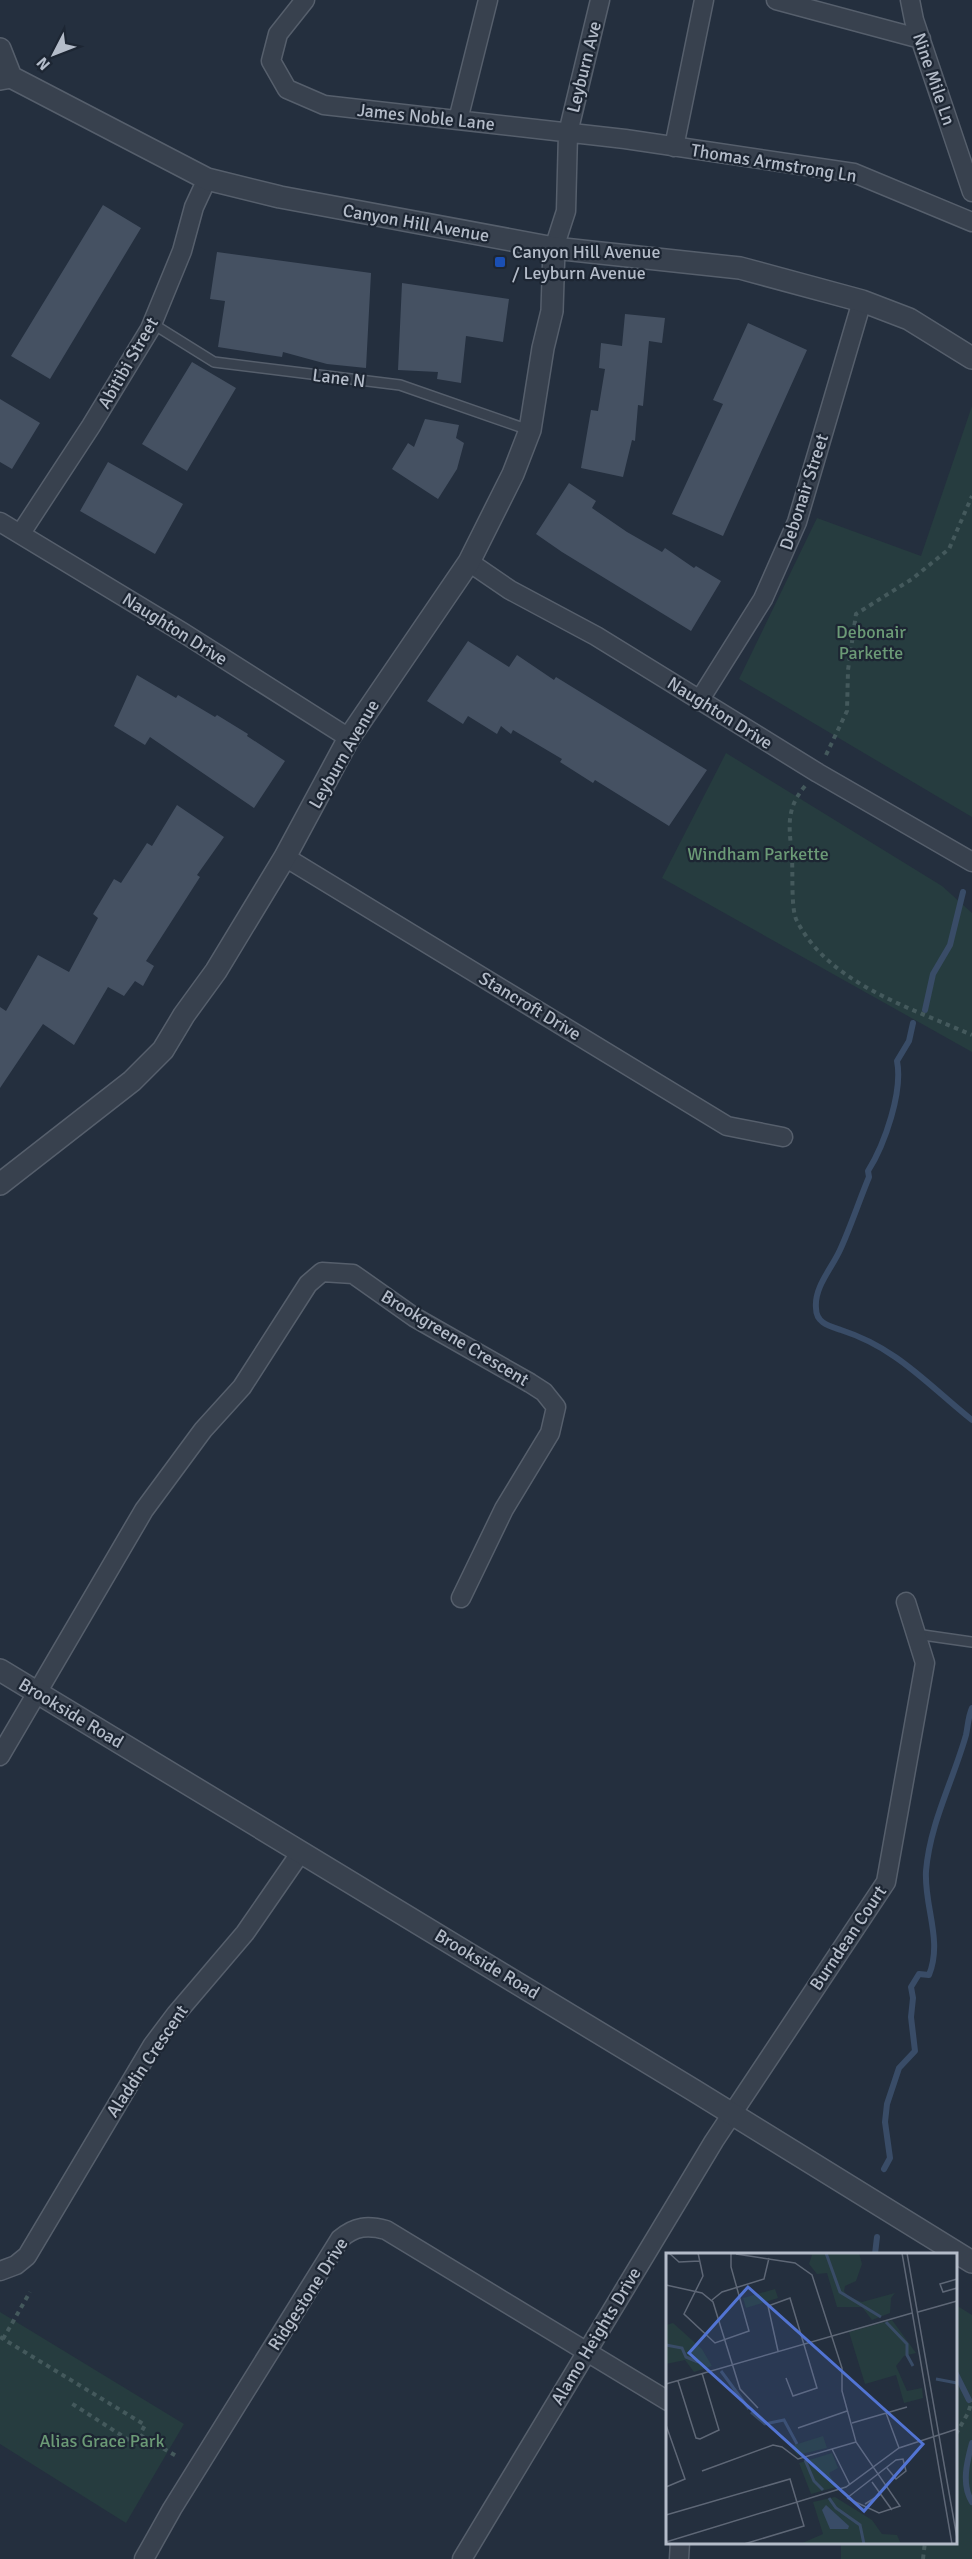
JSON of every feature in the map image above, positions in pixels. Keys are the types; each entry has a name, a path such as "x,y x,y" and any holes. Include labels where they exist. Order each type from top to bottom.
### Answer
{"street":[{"name":"James Noble Lane","path":"305,0 278,34 271,61 287,89 324,105 568,133"},
{"path":"458,120 488,0"},
{"name":"Leyburn Ave","path":"554,248 566,211 568,133 600,0"},
{"path":"674,147 704,0"},
{"path":"776,0 921,39"},
{"name":"Nine Mile Ln","path":"910,0 972,192"},
{"name":"Canyon Hill Avenue","path":"0,49 6,78 207,179 280,197 554,248 740,268 862,301 909,320 972,358"},
{"name":"Thomas Armstrong Ln","path":"568,133 854,173 972,222"},
{"name":"Abitibi Street","path":"21,533 91,426 153,324 182,251 194,207 207,179"},
{"name":"Leyburn Avenue","path":"0,1184 132,1081 163,1050 216,971 285,857 349,738 469,562 513,474 530,430 543,348 552,311 554,248"},
{"name":"Debonair Street","path":"699,701 763,599 797,522 862,301"},
{"name":"Naughton Drive","path":"0,522 349,738"},
{"name":"Naughton Drive","path":"469,562 510,590 596,636 699,701 972,862"},
{"name":"Stancroft Drive","path":"285,857 727,1126 783,1137"},
{"name":"Brookgreene Crescent","path":"38,1694 144,1510 203,1430 242,1387 308,1284 322,1272 353,1274 414,1317 544,1392 556,1407 550,1433 504,1509 461,1598"},
{"name":"Burndean Court","path":"732,2113 886,1882 925,1663 906,1602"},
{"name":"Brookside Road","path":"0,1670 732,2113 972,2262"},
{"path":"0,1756 38,1694"},
{"name":"Aladdin Crescent","path":"0,2271 16,2265 27,2256 152,2046 176,2014 245,1933 301,1852"},
{"name":"Alamo Heights Drive","path":"462,2559 732,2113"},
{"name":"Ridgestone Drive","path":"144,2559 178,2500 340,2239 350,2230 373,2226 386,2230 586,2352"},
{"path":"586,2352 666,2400"}],"lane":[{"name":"Lane N","path":"153,324 214,362 400,385 530,430"},
{"path":"916,1634 972,1642"}],"path":[{"path":"30,2292 1,2338 145,2425 135,2444 71,2403"},
{"path":"957,2432 969,2413 972,2401"},
{"path":"140,2435 178,2457"},
{"path":"923,2559 925,2544"}],"green space":[{"name":"Debonair Parkette","path":"972,406 972,817 739,679 817,518 921,556"},
{"name":"Windham Parkette","path":"726,753 942,886 972,913 972,1052 662,878"},
{"path":"957,2306 972,2315 972,2559 841,2559 841,2544 957,2544"},
{"name":"Alias Grace Park","path":"0,2312 184,2424 126,2523 0,2444"}],"building":[{"path":"103,205 141,228 50,379 11,356"},
{"path":"217,252 371,273 366,368 327,364 283,352 282,357 218,347 225,301 210,299"},
{"path":"402,283 509,299 503,342 466,336 461,383 437,379 438,372 398,370"},
{"path":"625,314 665,318 662,343 649,341 643,406 638,405 635,441 632,440 623,477 581,468 591,410 598,411 605,369 599,368 601,343 622,346"},
{"path":"748,323 807,350 723,536 672,514 723,404 713,400"},
{"path":"192,362 236,388 187,471 142,444"},
{"path":"0,399 40,423 12,469 0,462"},
{"path":"425,419 459,425 456,438 464,443 457,469 438,499 392,469 408,443 414,447"},
{"path":"108,462 183,504 155,554 80,511"},
{"path":"569,483 596,501 592,508 627,532 662,552 665,548 694,568 696,566 721,581 691,631 536,534"},
{"path":"468,641 509,667 517,655 554,680 556,677 707,770 669,826 595,780 593,783 560,762 562,759 513,730 511,734 501,726 497,734 468,716 463,724 427,701"},
{"path":"137,675 176,698 178,695 215,717 217,715 285,761 254,808 150,737 145,745 114,726"},
{"path":"177,805 224,837 197,875 200,877 146,961 154,966 143,986 135,981 124,996 108,987 74,1045 43,1024 0,1088 0,1007 6,1011 38,955 69,972 98,918 93,914 114,879 121,883 147,843 152,846"}],"waterway":[{"path":"925,1010 933,974 950,945 963,892"},
{"path":"913,1023 909,1041 897,1061 897,1087 891,1117 881,1147 868,1171 869,1177 844,1241 821,1285 816,1300 817,1313 824,1323 879,1347 911,1368 972,1420"},
{"path":"884,2169 890,2158 885,2122 887,2104 899,2068 915,2051 911,2017 913,1998 911,1987 919,1974 929,1975 933,1962 934,1936 926,1884 928,1853 937,1819 961,1752 972,1708"},
{"path":"875,2253 877,2237"},
{"path":"957,2376 969,2400"},
{"path":"972,2443 966,2481 972,2502"}],"place":[{"name":"Canyon Hill Avenue / Leyburn Avenue","path":"500,262"}]}
